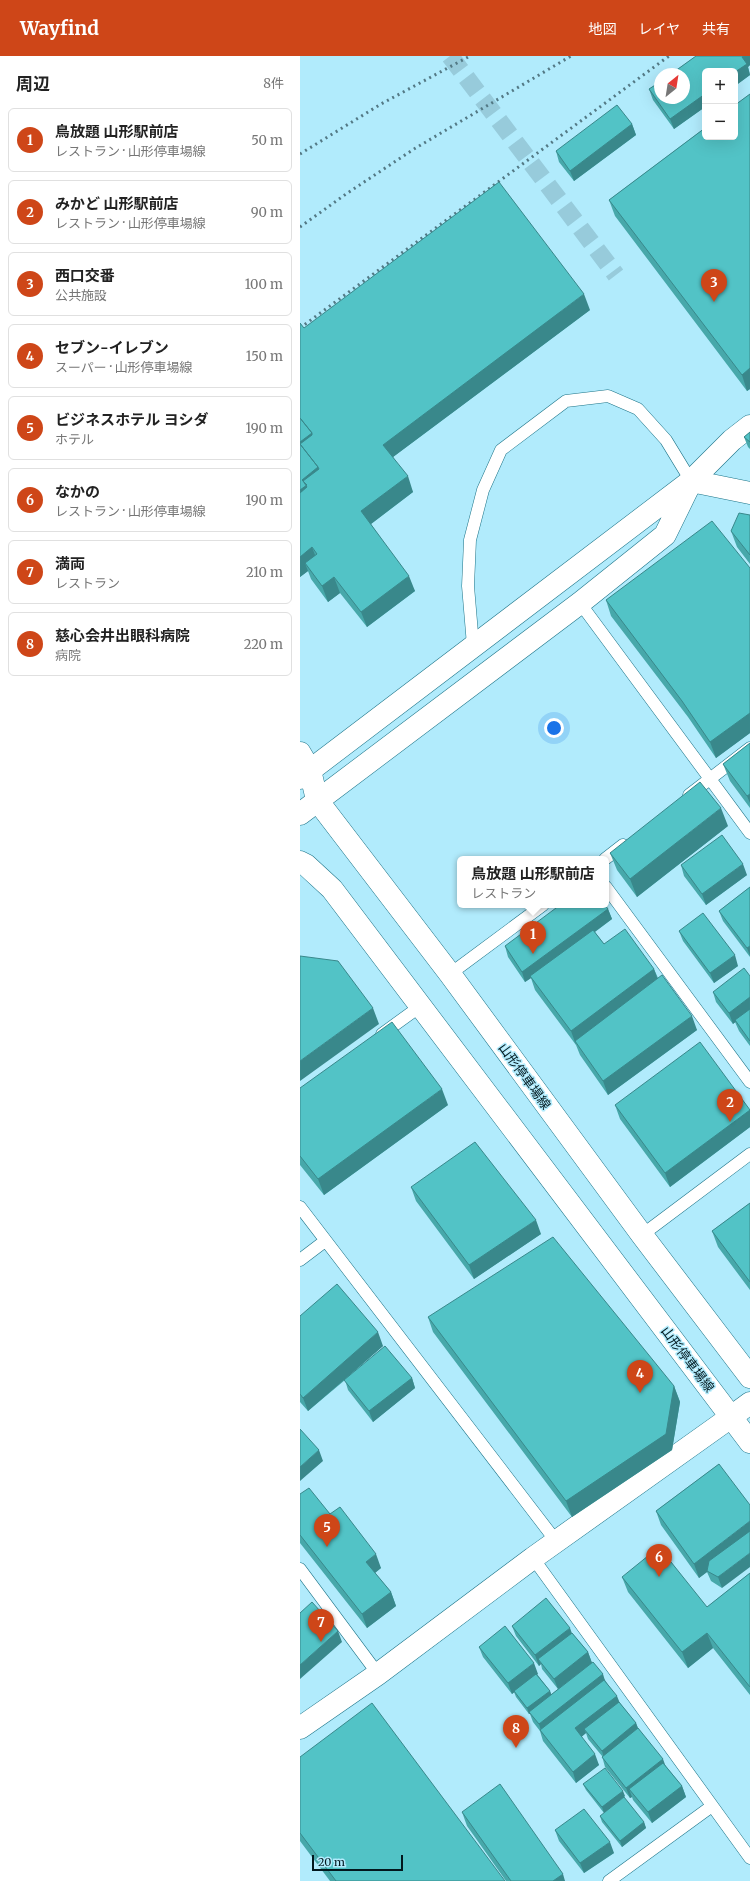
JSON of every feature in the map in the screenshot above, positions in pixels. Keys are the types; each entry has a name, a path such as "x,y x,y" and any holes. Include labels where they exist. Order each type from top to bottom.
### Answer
{"street":[{"path":"303,767 473,645 691,481 732,440 750,426"},
{"path":"691,481 750,493"},
{"path":"300,814 580,603 665,535 691,481"},
{"name":"山形停車場線","path":"303,767 317,800 450,974 642,1235 750,1377"},
{"name":"山形停車場線","path":"300,862 306,865 332,889 422,1005 750,1442"},
{"path":"300,1728 378,1674 556,1541 750,1403"}],"lane":[{"path":"473,645 468,586 470,540 484,490 501,450 566,401 608,396 638,409 666,440 691,481"},
{"path":"580,603 750,833"},
{"path":"678,803 750,748"},
{"path":"609,856 636,836"},
{"path":"609,891 750,1082"},
{"path":"450,974 539,908"},
{"path":"370,1042 422,1005"},
{"path":"642,1235 750,1154"},
{"path":"300,1207 556,1541"},
{"path":"300,1260 325,1241"},
{"path":"533,1558 750,1858"},
{"path":"300,1569 378,1674"},
{"path":"609,1881 712,1806"}],"building":[{"path":"696,56 744,56 742,57 747,64 738,70 738,68 702,68 702,96 670,119 660,104 690,104 690,68 679,68"},
{"path":"654,86 654,96 649,89"},
{"path":"750,94 750,368 742,375 609,200 702,130 702,140 738,140 738,103"},
{"path":"617,105 632,124 570,171 556,151"},
{"path":"499,182 584,294 383,445 408,476 361,511 409,576 361,612 334,577 322,586 305,563 317,554 312,547 300,557 300,493 307,487 303,481 319,469 300,444 312,435 312,433 300,418 300,323 304,328"},
{"path":"300,418 312,433 300,442"},
{"path":"750,432 750,442 744,437"},
{"path":"300,444 318,467 302,480 307,485 300,490"},
{"path":"739,513 750,515 750,555 731,531"},
{"path":"712,521 750,568 750,713 710,742 682,701 606,600"},
{"path":"750,743 750,794 747,796 723,764"},
{"path":"700,782 721,808 630,879 610,853"},
{"path":"722,835 743,864 702,894 681,865"},
{"path":"750,887 750,946 747,948 719,911"},
{"path":"556,908 608,909 522,972 505,946"},
{"path":"703,913 735,955 710,973 679,931"},
{"path":"625,929 654,969 571,1031 530,976 593,930 604,944"},
{"path":"300,956 338,961 373,1008 300,1061"},
{"path":"744,968 750,976 750,997 729,1013 713,992"},
{"path":"662,975 692,1016 603,1081 575,1041"},
{"path":"750,1009 750,1041 735,1020"},
{"path":"392,1022 442,1089 318,1179 300,1156 300,1088"},
{"path":"700,1042 750,1110 665,1173 615,1105"},
{"path":"475,1142 536,1220 469,1265 411,1187"},
{"path":"750,1203 750,1282 712,1231"},
{"path":"553,1237 674,1386 666,1434 566,1501 428,1317"},
{"path":"337,1284 378,1332 303,1398 300,1394 300,1316"},
{"path":"385,1346 412,1378 369,1411 344,1380"},
{"path":"300,1429 319,1450 300,1467"},
{"path":"719,1464 750,1505 750,1521 694,1564 656,1511"},
{"path":"309,1488 330,1514 340,1507 376,1554 366,1562 391,1592 362,1614 300,1535 300,1494"},
{"path":"750,1531 750,1553 718,1577 707,1571 709,1561"},
{"path":"659,1547 707,1607 750,1573 750,1687 707,1633 682,1652 622,1577"},
{"path":"546,1598 570,1628 535,1655 512,1626"},
{"path":"312,1602 338,1631 300,1665 300,1613"},
{"path":"505,1626 534,1663 508,1683 479,1647"},
{"path":"572,1633 588,1652 554,1679 538,1659"},
{"path":"593,1662 603,1674 539,1724 529,1712"},
{"path":"536,1674 550,1691 527,1708 514,1691"},
{"path":"604,1680 617,1696 575,1728 595,1754 573,1772 540,1730"},
{"path":"619,1702 636,1723 602,1751 584,1729"},
{"path":"372,1703 505,1881 336,1881 300,1833 300,1757"},
{"path":"638,1728 663,1759 626,1788 602,1757"},
{"path":"663,1763 682,1786 648,1812 629,1789"},
{"path":"605,1768 623,1791 602,1807 583,1784"},
{"path":"500,1784 563,1874 553,1881 511,1881 462,1812"},
{"path":"624,1797 644,1822 620,1841 600,1816"},
{"path":"584,1809 610,1842 580,1863 555,1830"}],"tunnel":[{"path":"450,56 616,275"}],"railway":[{"path":"300,154 381,104 470,56"},
{"path":"300,227 346,194 414,149 571,56"},
{"path":"300,328 669,56"}],"place":[{"name":"西口交番","path":"714,302"},
{"name":"鳥放題 山形駅前店","path":"533,954"},
{"name":"みかど 山形駅前店","path":"730,1122"},
{"name":"セブン-イレブン","path":"640,1393"},
{"name":"ビジネスホテル ヨシダ","path":"327,1547"},
{"name":"なかの","path":"659,1577"},
{"name":"満両","path":"321,1642"},
{"name":"慈心会井出眼科病院","path":"516,1748"}]}
